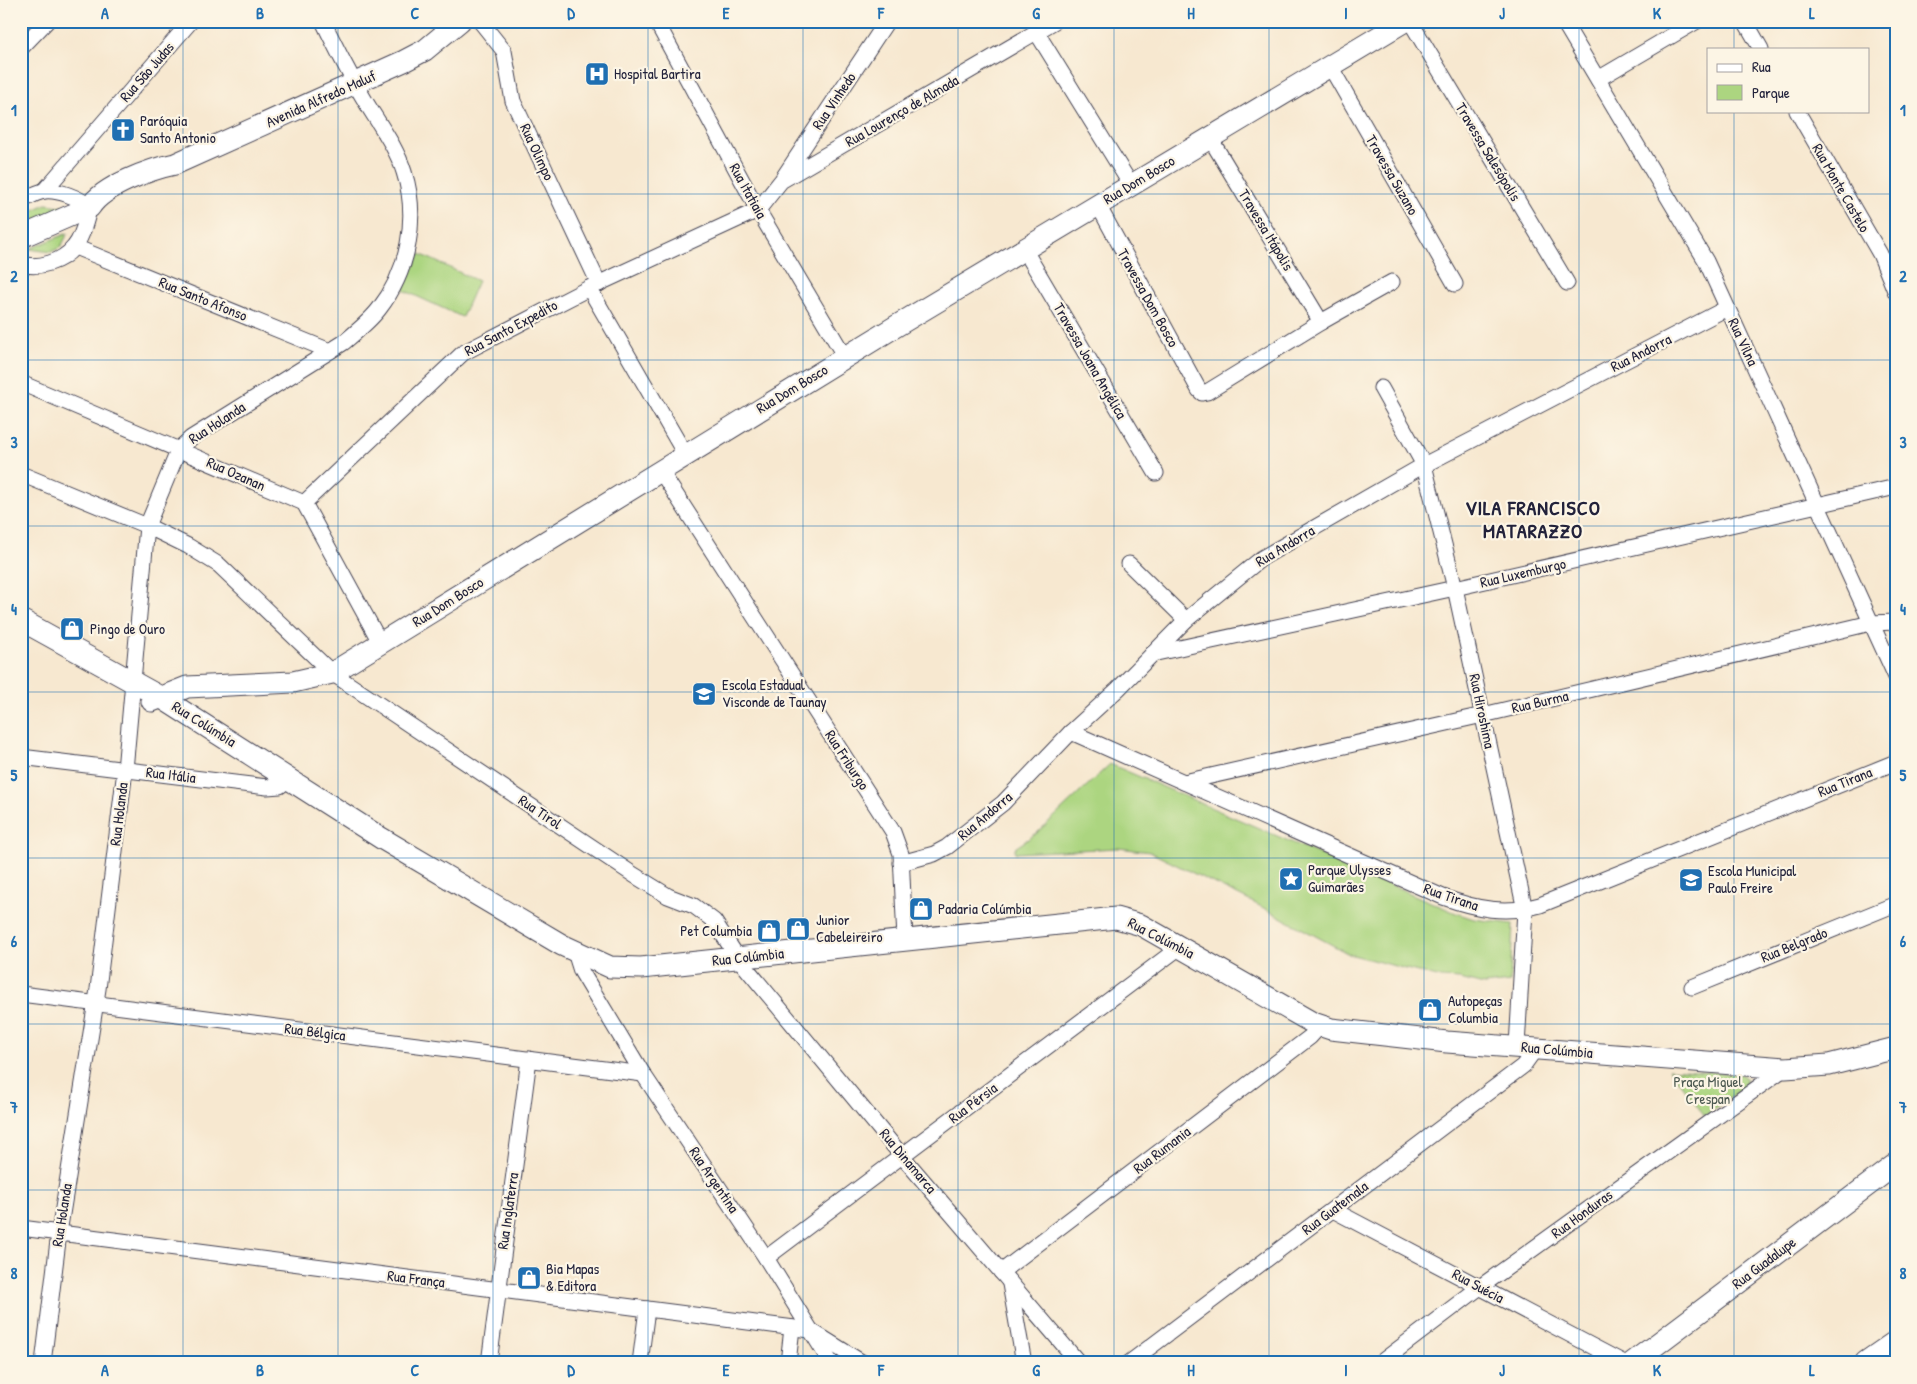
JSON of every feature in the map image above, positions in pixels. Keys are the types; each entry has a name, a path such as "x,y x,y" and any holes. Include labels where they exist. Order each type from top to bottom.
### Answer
{"main road":[{"name":"Avenida Alfredo Maluf","path":"21,237 160,176 175,164 418,55 460,21"},
{"name":"Rua Dom Bosco","path":"162,698 176,690 187,687 293,682 332,673 685,454 1405,21"},
{"name":"Rua Colúmbia","path":"21,620 135,693 285,782 575,952 601,964 624,969 640,968 1116,918 1133,922 1320,1026 1448,1042 1785,1068 1842,1062 1896,1048"},
{"name":"Rua Colúmbia","path":"21,633 135,693 162,698 285,782"},
{"name":"Rua Guadalupe","path":"1632,1363 1896,1164"},
{"path":"1867,1363 1896,1343"}],"street":[{"path":"21,48 47,21"},
{"name":"Rua São Judas","path":"44,191 191,21"},
{"path":"323,21 355,84"},
{"name":"Rua Olimpo","path":"480,21 504,51 513,102 594,286 685,454"},
{"name":"Rua Itatiaia","path":"656,21 758,210 845,357"},
{"name":"Rua Vinhedo","path":"781,182 887,21"},
{"name":"Rua Lourenço de Almada","path":"758,210 781,182 1055,21"},
{"name":"Travessa Salesópolis","path":"1410,21 1566,283"},
{"name":"Rua Vilna","path":"1563,21 1706,261 1896,677"},
{"path":"1598,80 1696,21"},
{"path":"1745,21 1759,48"},
{"path":"1037,33 1131,185"},
{"name":"Travessa Suzano","path":"1330,66 1455,284"},
{"name":"Rua Holanda","path":"43,1363 59,1233 96,1003 135,693 147,526 179,449 191,438 330,352 365,325 388,296 406,256 410,232 410,207 402,166 355,84"},
{"name":"Rua Monte Castelo","path":"1798,112 1880,254 1896,293"},
{"name":"Travessa Itápolis","path":"1210,138 1321,322"},
{"path":"21,201 44,191 66,195 91,205 75,247 65,255 46,264 21,264"},
{"name":"Travessa Dom Bosco","path":"1098,205 1199,390 1207,392 1321,322"},
{"name":"Rua Santo Expedito","path":"304,503 463,353 594,286 758,210"},
{"name":"Rua Santo Afonso","path":"75,247 330,352"},
{"name":"Travessa Joana Angélica","path":"1024,249 1156,473"},
{"path":"1321,322 1392,282"},
{"name":"Rua Andorra","path":"901,863 934,854 1003,803 1071,732 1118,689 1150,654 1186,620 1262,558 1424,465 1727,308"},
{"name":"Rua Ozanan","path":"21,383 304,503"},
{"name":"Rua Hiroshima","path":"1381,388 1424,465 1455,588 1483,715 1525,910 1526,1047"},
{"name":"Rua Friburgo","path":"660,470 887,821 898,845 901,863 905,940"},
{"name":"Rua Tirol","path":"21,474 147,526 188,546 218,565 332,673 634,875 668,896 694,906 707,914 714,921 738,958"},
{"name":"Rua Luxemburgo","path":"1150,654 1455,588 1896,487"},
{"path":"304,503 381,644"},
{"path":"1129,564 1186,620"},
{"name":"Rua Burma","path":"1184,782 1483,715 1871,622 1896,622"},
{"name":"Rua Tirana","path":"1071,732 1450,900 1494,911 1525,910 1896,762"},
{"name":"Rua Itália","path":"21,757 267,786 285,782"},
{"name":"Rua Belgrado","path":"1692,987 1896,904"},
{"name":"Rua Pérsia","path":"766,1258 1180,947"},
{"name":"Rua Argentina","path":"575,952 581,971 643,1074 766,1258 831,1363"},
{"name":"Rua Dinamarca","path":"738,958 902,1156 1079,1363"},
{"path":"598,997 601,964"},
{"name":"Rua Bélgica","path":"21,994 643,1074"},
{"name":"Rua Rumania","path":"1006,1277 1310,1038 1320,1026"},
{"name":"Rua Guatemala","path":"1129,1363 1523,1066 1526,1047"},
{"path":"609,1069 633,1056"},
{"name":"Rua Inglaterra","path":"489,1363 529,1059"},
{"name":"Rua Honduras","path":"1380,1363 1480,1287 1785,1068"},
{"name":"Rua Suécia","path":"1332,1210 1624,1363"},
{"name":"Rua França","path":"21,1228 810,1330"},
{"path":"1006,1277 1024,1363"},
{"path":"640,1363 647,1309"},
{"path":"788,1363 792,1328"},
{"path":"810,1330 863,1363"}],"green space":[{"path":"46,204 68,207 21,226 21,221 29,212"},
{"path":"68,233 61,247 51,252 29,249"},
{"path":"420,254 478,281 462,317 403,290"},
{"name":"Parque Ulysses Guimarães","path":"1110,764 1456,913 1474,919 1513,924 1510,982 1484,985 1460,979 1441,978 1349,954 1258,905 1150,852 1119,848 1015,853 1015,848 1037,833"},
{"name":"Praça Miguel Crespan","path":"1669,1069 1741,1074 1746,1078 1746,1085 1705,1116"}],"place":[{"name":"Hospital Bartira","path":"597,74"},
{"name":"Paróquia Santo Antonio","path":"123,130"},
{"name":"Pingo de Ouro","path":"72,629"},
{"name":"Escola Estadual Visconde de Taunay","path":"704,694"},
{"name":"Parque Ulysses Guimarães","path":"1291,879"},
{"name":"Escola Municipal Paulo Freire","path":"1691,880"},
{"name":"Padaria Colúmbia","path":"921,909"},
{"name":"Junior Cabeleireiro","path":"798,929"},
{"name":"Pet Columbia","path":"769,931"},
{"name":"Autopeças Columbia","path":"1430,1010"},
{"name":"Bia Mapas & Editora","path":"529,1278"}],"district":[{"name":"VILA FRANCISCO MATARAZZO","path":"1533,520"}]}
